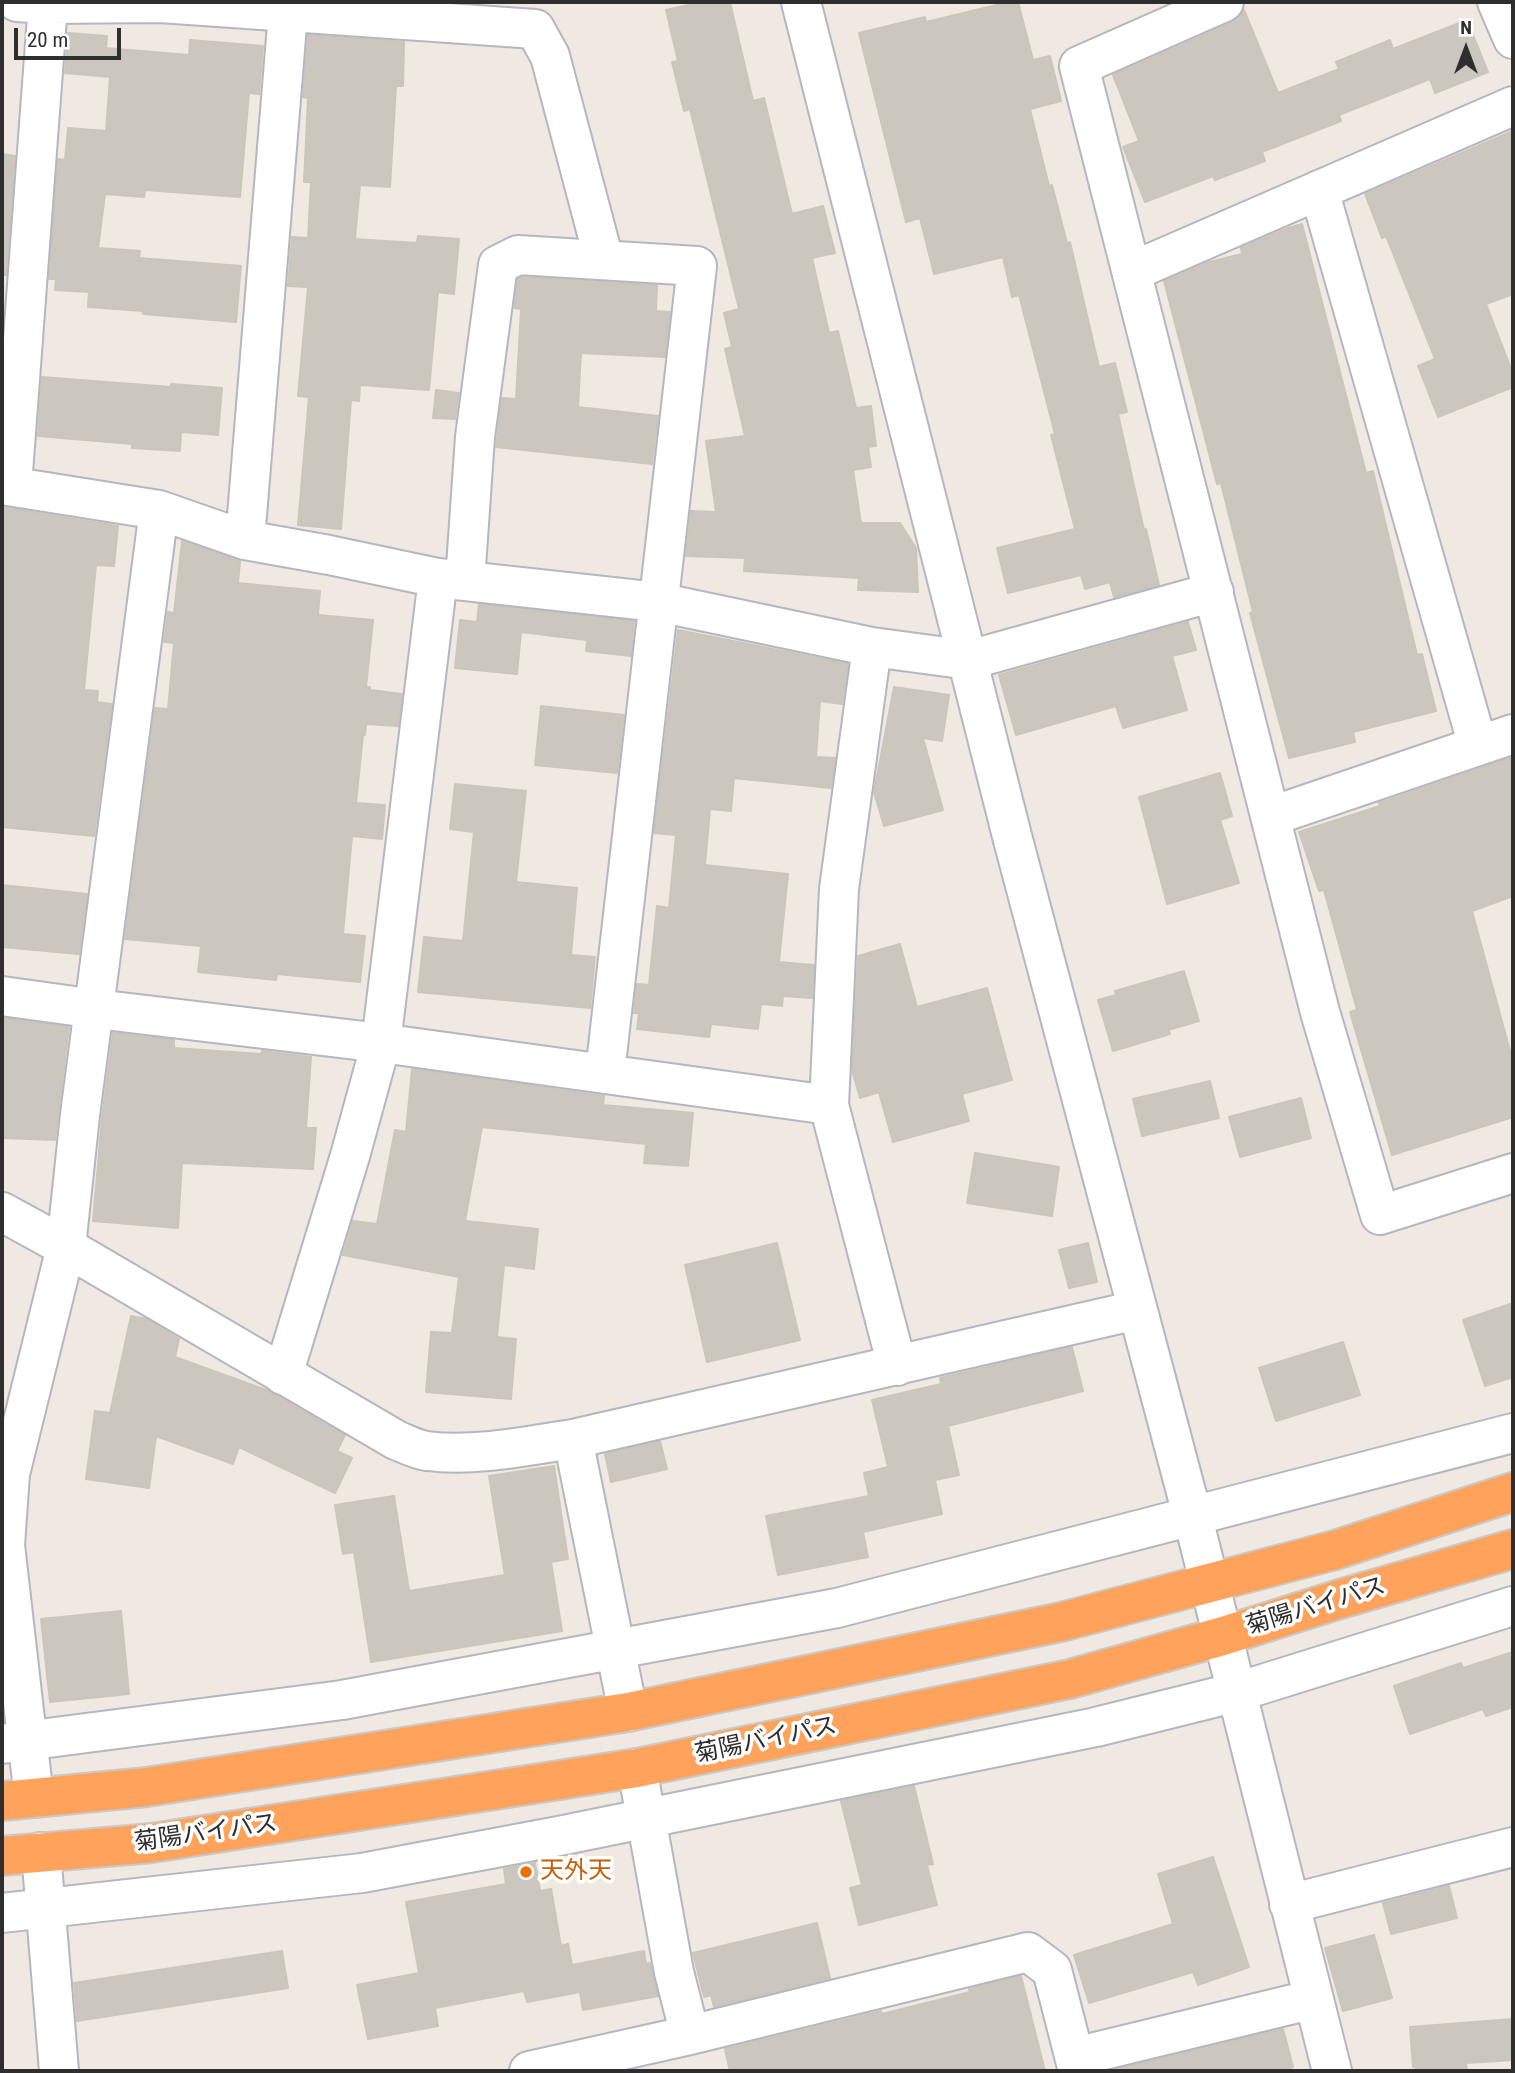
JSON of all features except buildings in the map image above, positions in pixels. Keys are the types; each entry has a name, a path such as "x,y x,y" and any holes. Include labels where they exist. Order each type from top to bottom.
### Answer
{"highway":[{"name":"菊陽バイパス","path":"18,1800 147,1787 628,1712 1061,1622 1335,1550 1513,1492"},
{"name":"菊陽バイパス","path":"2,1856 152,1843 637,1768 1070,1679 1513,1549"}],"street":[{"path":"604,260 550,56 535,29 160,2 32,3 13,315 7,485 159,510 245,540 452,580 658,602 872,647 969,660 1214,592"},
{"path":"801,2 1012,836 1210,1583 1332,2071"},
{"path":"1224,2 1079,66 1320,1012 1380,1215 1513,1173"},
{"path":"1497,2 1513,39"},
{"path":"245,540 288,13"},
{"path":"1133,271 1513,106"},
{"path":"1319,190 1478,747"},
{"path":"283,1375 350,1156 381,1043 475,436 498,265 518,255 696,266 605,1073"},
{"path":"18,1800 5,1545 10,1474 66,1247 80,1115 96,1009 159,510"},
{"path":"872,647 839,889 829,1105 897,1366"},
{"path":"1272,816 1513,734"},
{"path":"2,996 381,1043 829,1105"},
{"path":"2,1212 396,1440 425,1451 507,1449 573,1439 1138,1310"},
{"path":"14,1743 342,1700 837,1608 1513,1433"},
{"path":"573,1439 628,1712"},
{"path":"2,1913 362,1873 559,1836 1096,1727 1237,1692 1513,1606"},
{"path":"637,1768 674,1972 690,2035"},
{"path":"1289,1904 1513,1847"},
{"path":"41,1852 59,2071"},
{"path":"529,2071 690,2035 1028,1952 1052,1970 1076,2064 1314,1999"}],"place":[{"name":"天外天","path":"526,1872"}]}
